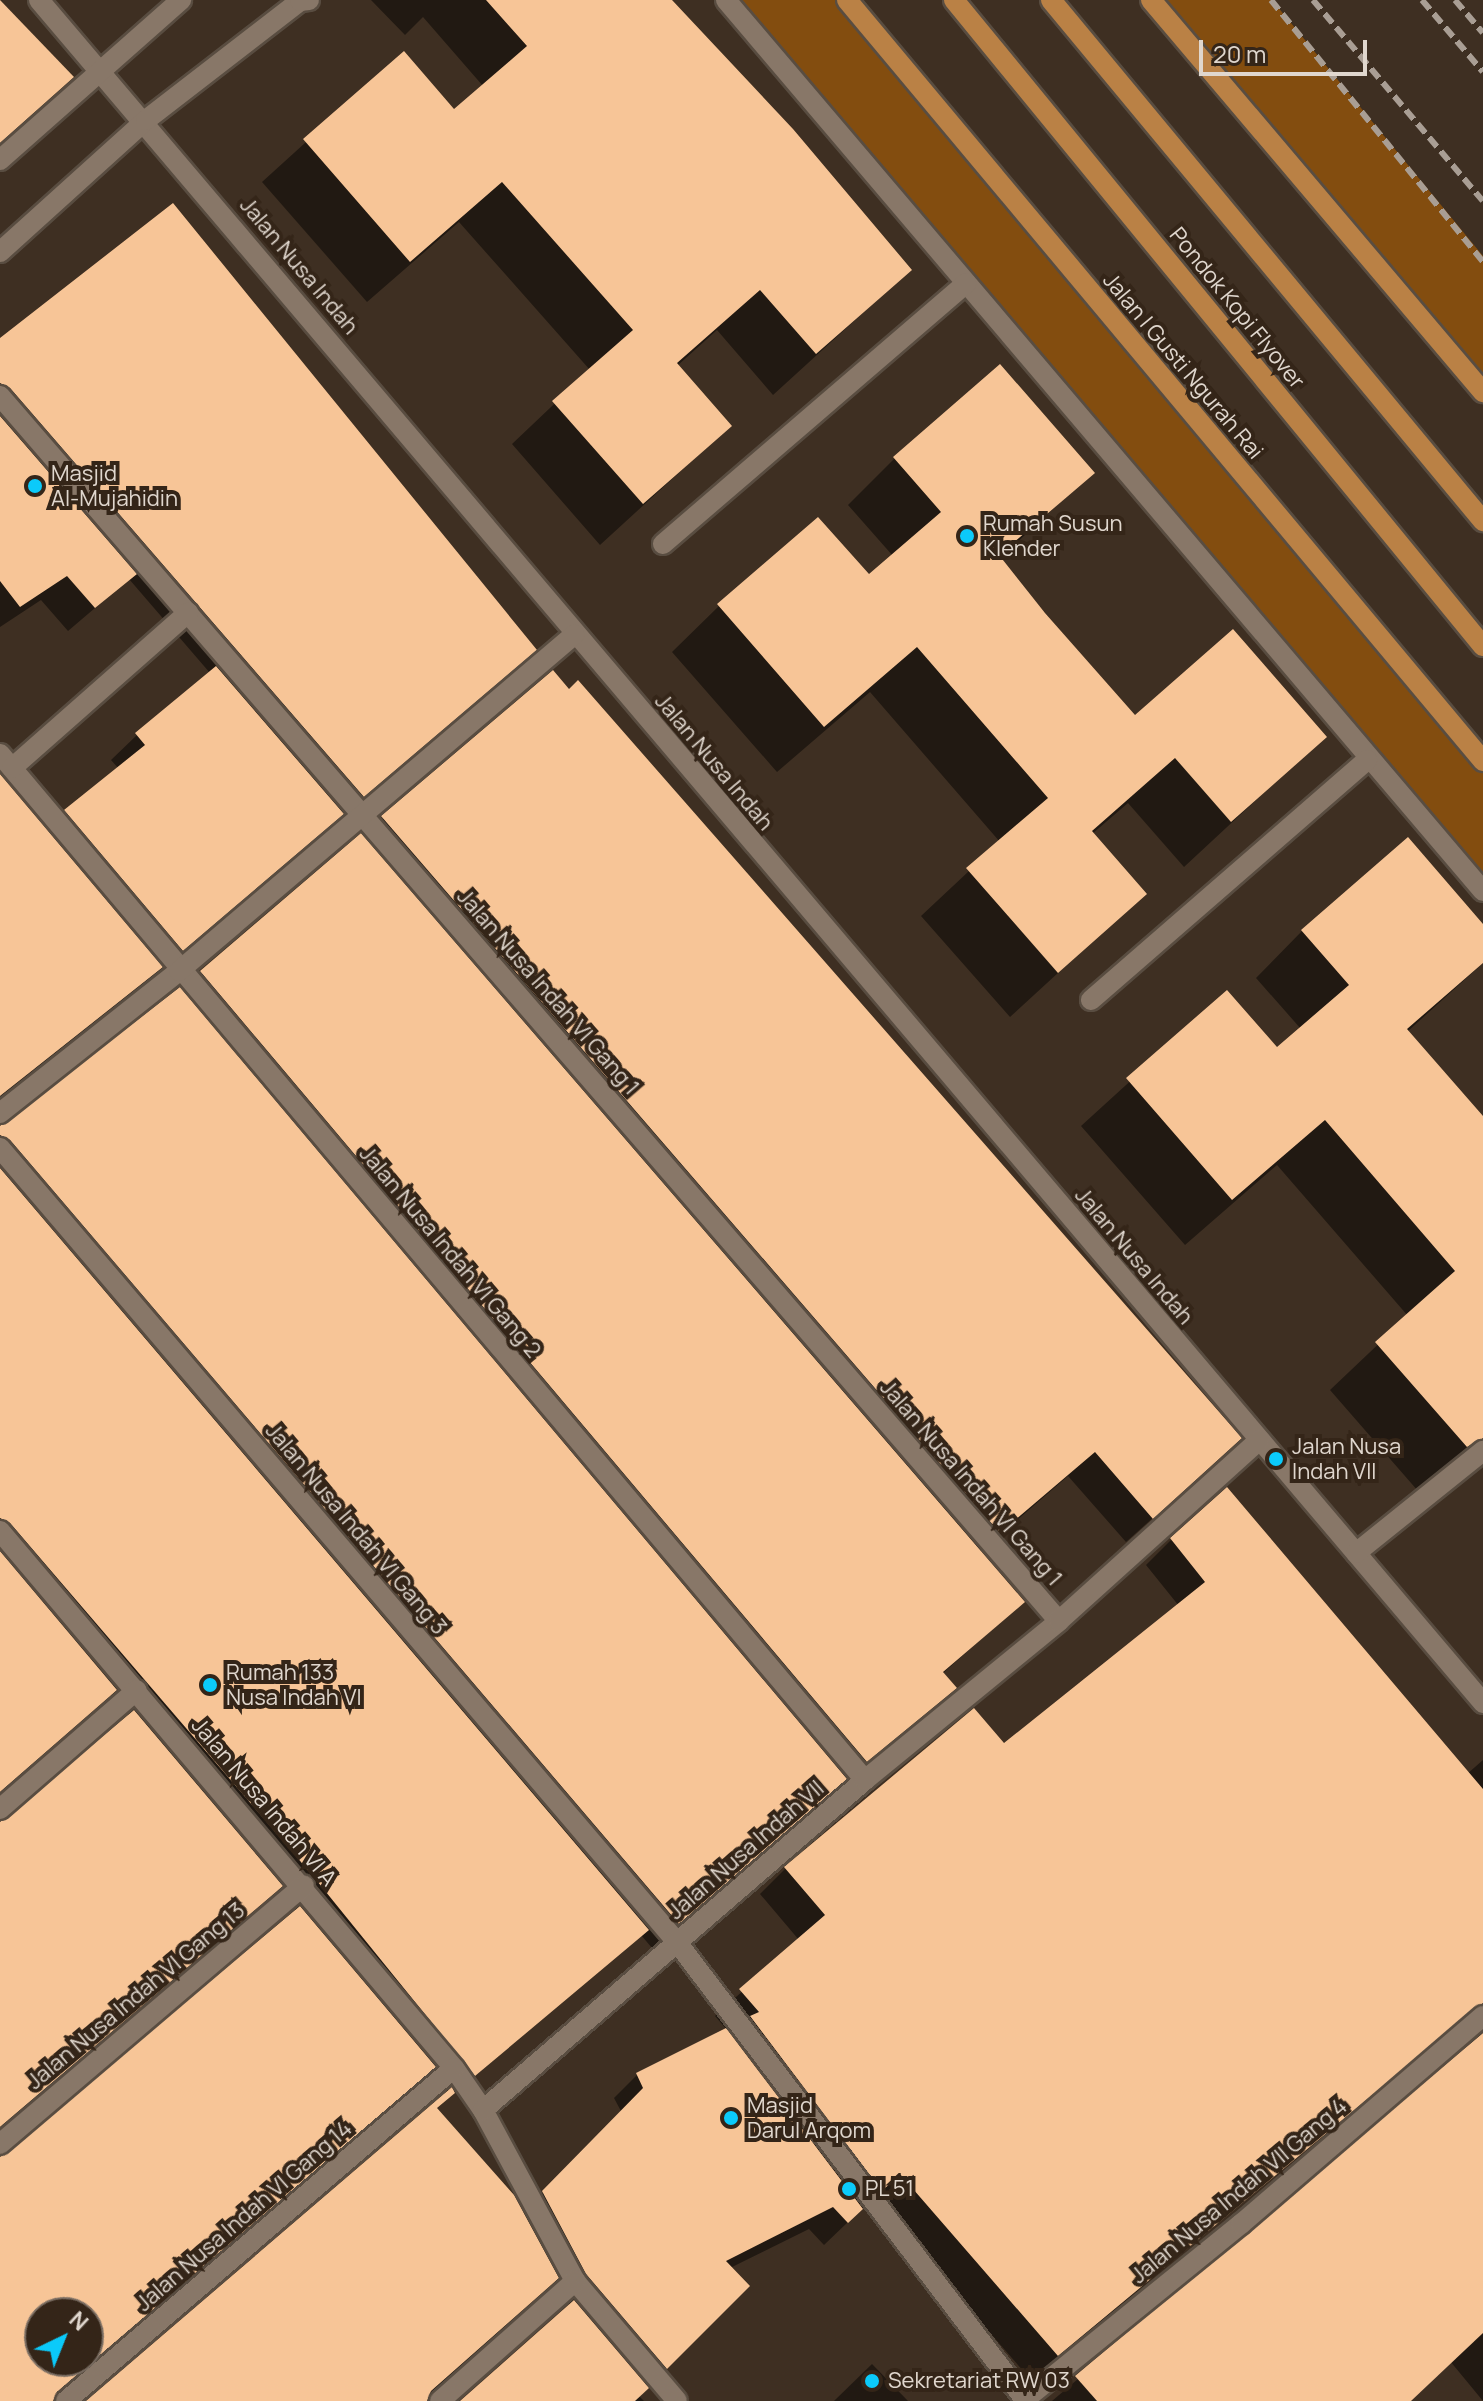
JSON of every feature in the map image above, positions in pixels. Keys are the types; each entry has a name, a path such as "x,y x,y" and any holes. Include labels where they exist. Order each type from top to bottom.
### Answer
{"main road":[{"name":"Jalan I Gusti Ngurah Rai","path":"847,0 1483,761"},
{"name":"Pondok Kopi Flyover","path":"954,0 1483,646"},
{"path":"1051,0 1483,521"},
{"path":"1151,0 1483,392"}],"street":[{"name":"Jalan Nusa Indah","path":"39,0 141,115 574,635 1483,1703"},
{"path":"0,160 104,74 181,0"},
{"path":"0,252 141,115 300,1 309,0"},
{"path":"726,0 1367,760 1483,891"},
{"path":"663,544 966,283"},
{"name":"Jalan Nusa Indah VI Gang 1","path":"0,396 1059,1621"},
{"path":"6,761 188,613"},
{"path":"0,1113 179,971 361,812 574,635"},
{"path":"1091,1000 1367,760"},
{"name":"Jalan Nusa Indah VI Gang 2","path":"6,761 179,971 865,1780"},
{"name":"Jalan Nusa Indah VI Gang 3","path":"0,1148 676,1941 1025,2401"},
{"name":"Jalan Nusa Indah VII","path":"483,2110 865,1780 1059,1621 1259,1440"},
{"path":"1356,1553 1483,1451"},
{"name":"Jalan Nusa Indah VI A","path":"0,1531 304,1885 454,2068 483,2110 575,2281 677,2401"},
{"path":"0,1809 137,1690"},
{"name":"Jalan Nusa Indah VI Gang 13","path":"0,2144 304,1885"},
{"name":"Jalan Nusa Indah VII Gang 4","path":"1025,2401 1241,2224 1483,2016"},
{"name":"Jalan Nusa Indah VI Gang 14","path":"66,2401 454,2068"},
{"path":"440,2401 575,2281"}],"shaded area":[{"path":"724,0 847,0 1483,761 1483,891"},
{"path":"1151,0 1272,0 1483,256 1483,392"}],"building":[{"path":"0,0 74,77 0,143"},
{"path":"486,0 672,0 793,129 912,270 816,354 760,290 677,363 732,426 643,504 552,401 633,330 502,182 410,262 303,139 404,51 454,109 527,46"},
{"path":"173,203 537,650 364,797 10,388 0,383 0,338"},
{"path":"1000,364 1095,473 999,555 1045,613 1135,715 1233,629 1327,737 1231,822 1175,758 1092,831 1147,894 1058,973 966,868 1048,798 917,647 824,727 717,604 818,517 869,574 941,512 893,457"},
{"name":"Masjid Al-Mujahidin","path":"0,416 137,574 95,608 67,576 20,607 0,581"},
{"path":"216,666 344,814 183,951 64,810 145,745 135,733"},
{"path":"553,670 569,689 578,680 1242,1438 1153,1519 1095,1452 1000,1533 381,816"},
{"path":"0,774 163,967 0,1096"},
{"path":"361,833 1025,1602 943,1672 957,1688 867,1762 200,971"},
{"path":"1408,837 1483,924 1483,963 1407,1029 1483,1116 1483,1438 1467,1447 1375,1342 1455,1271 1325,1120 1232,1200 1126,1078 1227,990 1277,1047 1349,985 1301,930"},
{"path":"180,987 847,1779 679,1924 10,1140 0,1135 0,1126"},
{"path":"0,1168 649,1930 475,2076 313,1876 10,1523 0,1518"},
{"path":"1227,1487 1483,1789 1483,2003 1058,2356 900,2174 882,2191 750,2016 759,2012 739,1989 825,1915 784,1867 974,1708 1004,1743 1205,1582 1170,1538"},
{"path":"0,1551 117,1690 0,1792"},
{"path":"134,1710 283,1886 0,2127 0,1822"},
{"path":"300,1906 436,2067 104,2352 104,2297 24,2297 24,2377 74,2377 58,2391 53,2401 0,2401 0,2157"},
{"path":"726,2028 863,2209 848,2223 833,2207 726,2261 750,2286 667,2369 586,2274 542,2191 643,2088 636,2073"},
{"path":"1483,2033 1483,2333 1411,2401 1097,2401 1075,2376"},
{"path":"452,2087 455,2093 437,2108 514,2195 559,2278 431,2391 427,2401 86,2401"},
{"path":"574,2300 649,2388 635,2401 460,2401"}],"railway":[{"path":"1271,0 1483,262"},
{"path":"1313,0 1483,201"},
{"path":"1422,0 1483,72"},
{"path":"1455,0 1483,33"}],"place":[{"name":"Masjid Al-Mujahidin","path":"35,486"},
{"name":"Rumah Susun Klender","path":"967,536"},
{"name":"Jalan Nusa Indah VII","path":"1276,1459"},
{"name":"Rumah 133 Nusa Indah VI","path":"210,1685"},
{"name":"Masjid Darul Arqom","path":"731,2118"},
{"name":"PL 51","path":"849,2189"},
{"name":"Sekretariat RW 03","path":"872,2381"}]}
